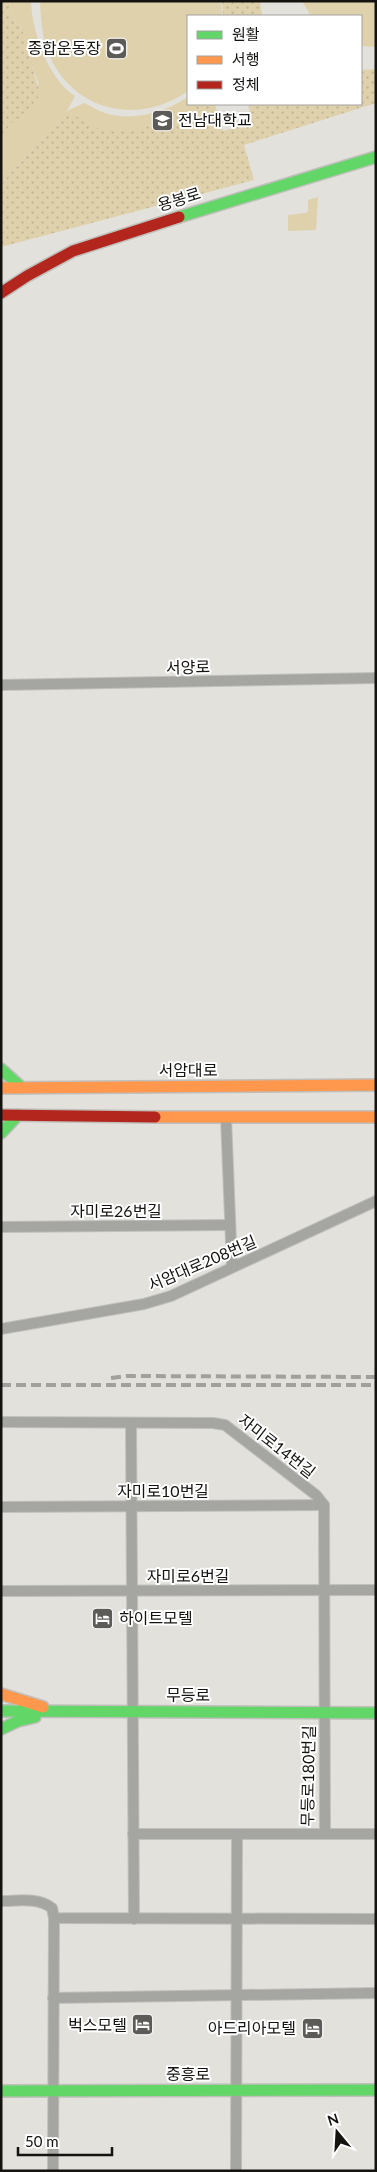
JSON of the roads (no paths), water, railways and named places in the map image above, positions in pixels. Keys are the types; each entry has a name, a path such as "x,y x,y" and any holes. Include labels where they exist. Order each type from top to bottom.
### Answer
{"main road":[{"name":"용봉로","path":"1,293 27,276 73,251 145,227 376,157"},
{"path":"1,1069 20,1088"},
{"name":"서암대로","path":"1,1088 376,1085"},
{"path":"1,1115 226,1118 376,1117"},
{"path":"1,1133 18,1115"},
{"path":"1,1694 59,1711"},
{"name":"무등로","path":"1,1711 376,1712"},
{"path":"1,1729 18,1721 59,1711"},
{"name":"중흥로","path":"1,2091 376,2090"}],"street":[{"name":"서양로","path":"1,685 376,678"},
{"path":"226,1118 232,1267"},
{"name":"서암대로208번길","path":"1,1329 144,1304 171,1296 376,1201"},
{"name":"자미로26번길","path":"1,1226 230,1225"},
{"name":"자미로14번길","path":"1,1422 213,1423 226,1425 316,1495 324,1505"},
{"path":"131,1424 134,1919"},
{"path":"324,1505 324,1590"},
{"name":"자미로10번길","path":"1,1507 324,1505"},
{"name":"무등로180번길","path":"133,1834 325,1834 324,1590"},
{"name":"자미로6번길","path":"1,1591 376,1590"},
{"path":"236,2171 237,1834"},
{"path":"325,1834 376,1834"},
{"path":"1,1901 38,1901 45,1903 52,1908 54,1918 53,2171"},
{"path":"54,1918 376,1920"},
{"path":"53,1998 376,1993"}],"railway":[{"path":"111,1378 127,1376 376,1377"},
{"path":"1,1385 376,1385"}],"place":[{"name":"종합운동장","path":"117,48"},
{"name":"전남대학교","path":"162,120"},
{"name":"하이트모텔","path":"103,1618"},
{"name":"벅스모텔","path":"143,2025"},
{"name":"아드리아모텔","path":"312,2028"}]}
